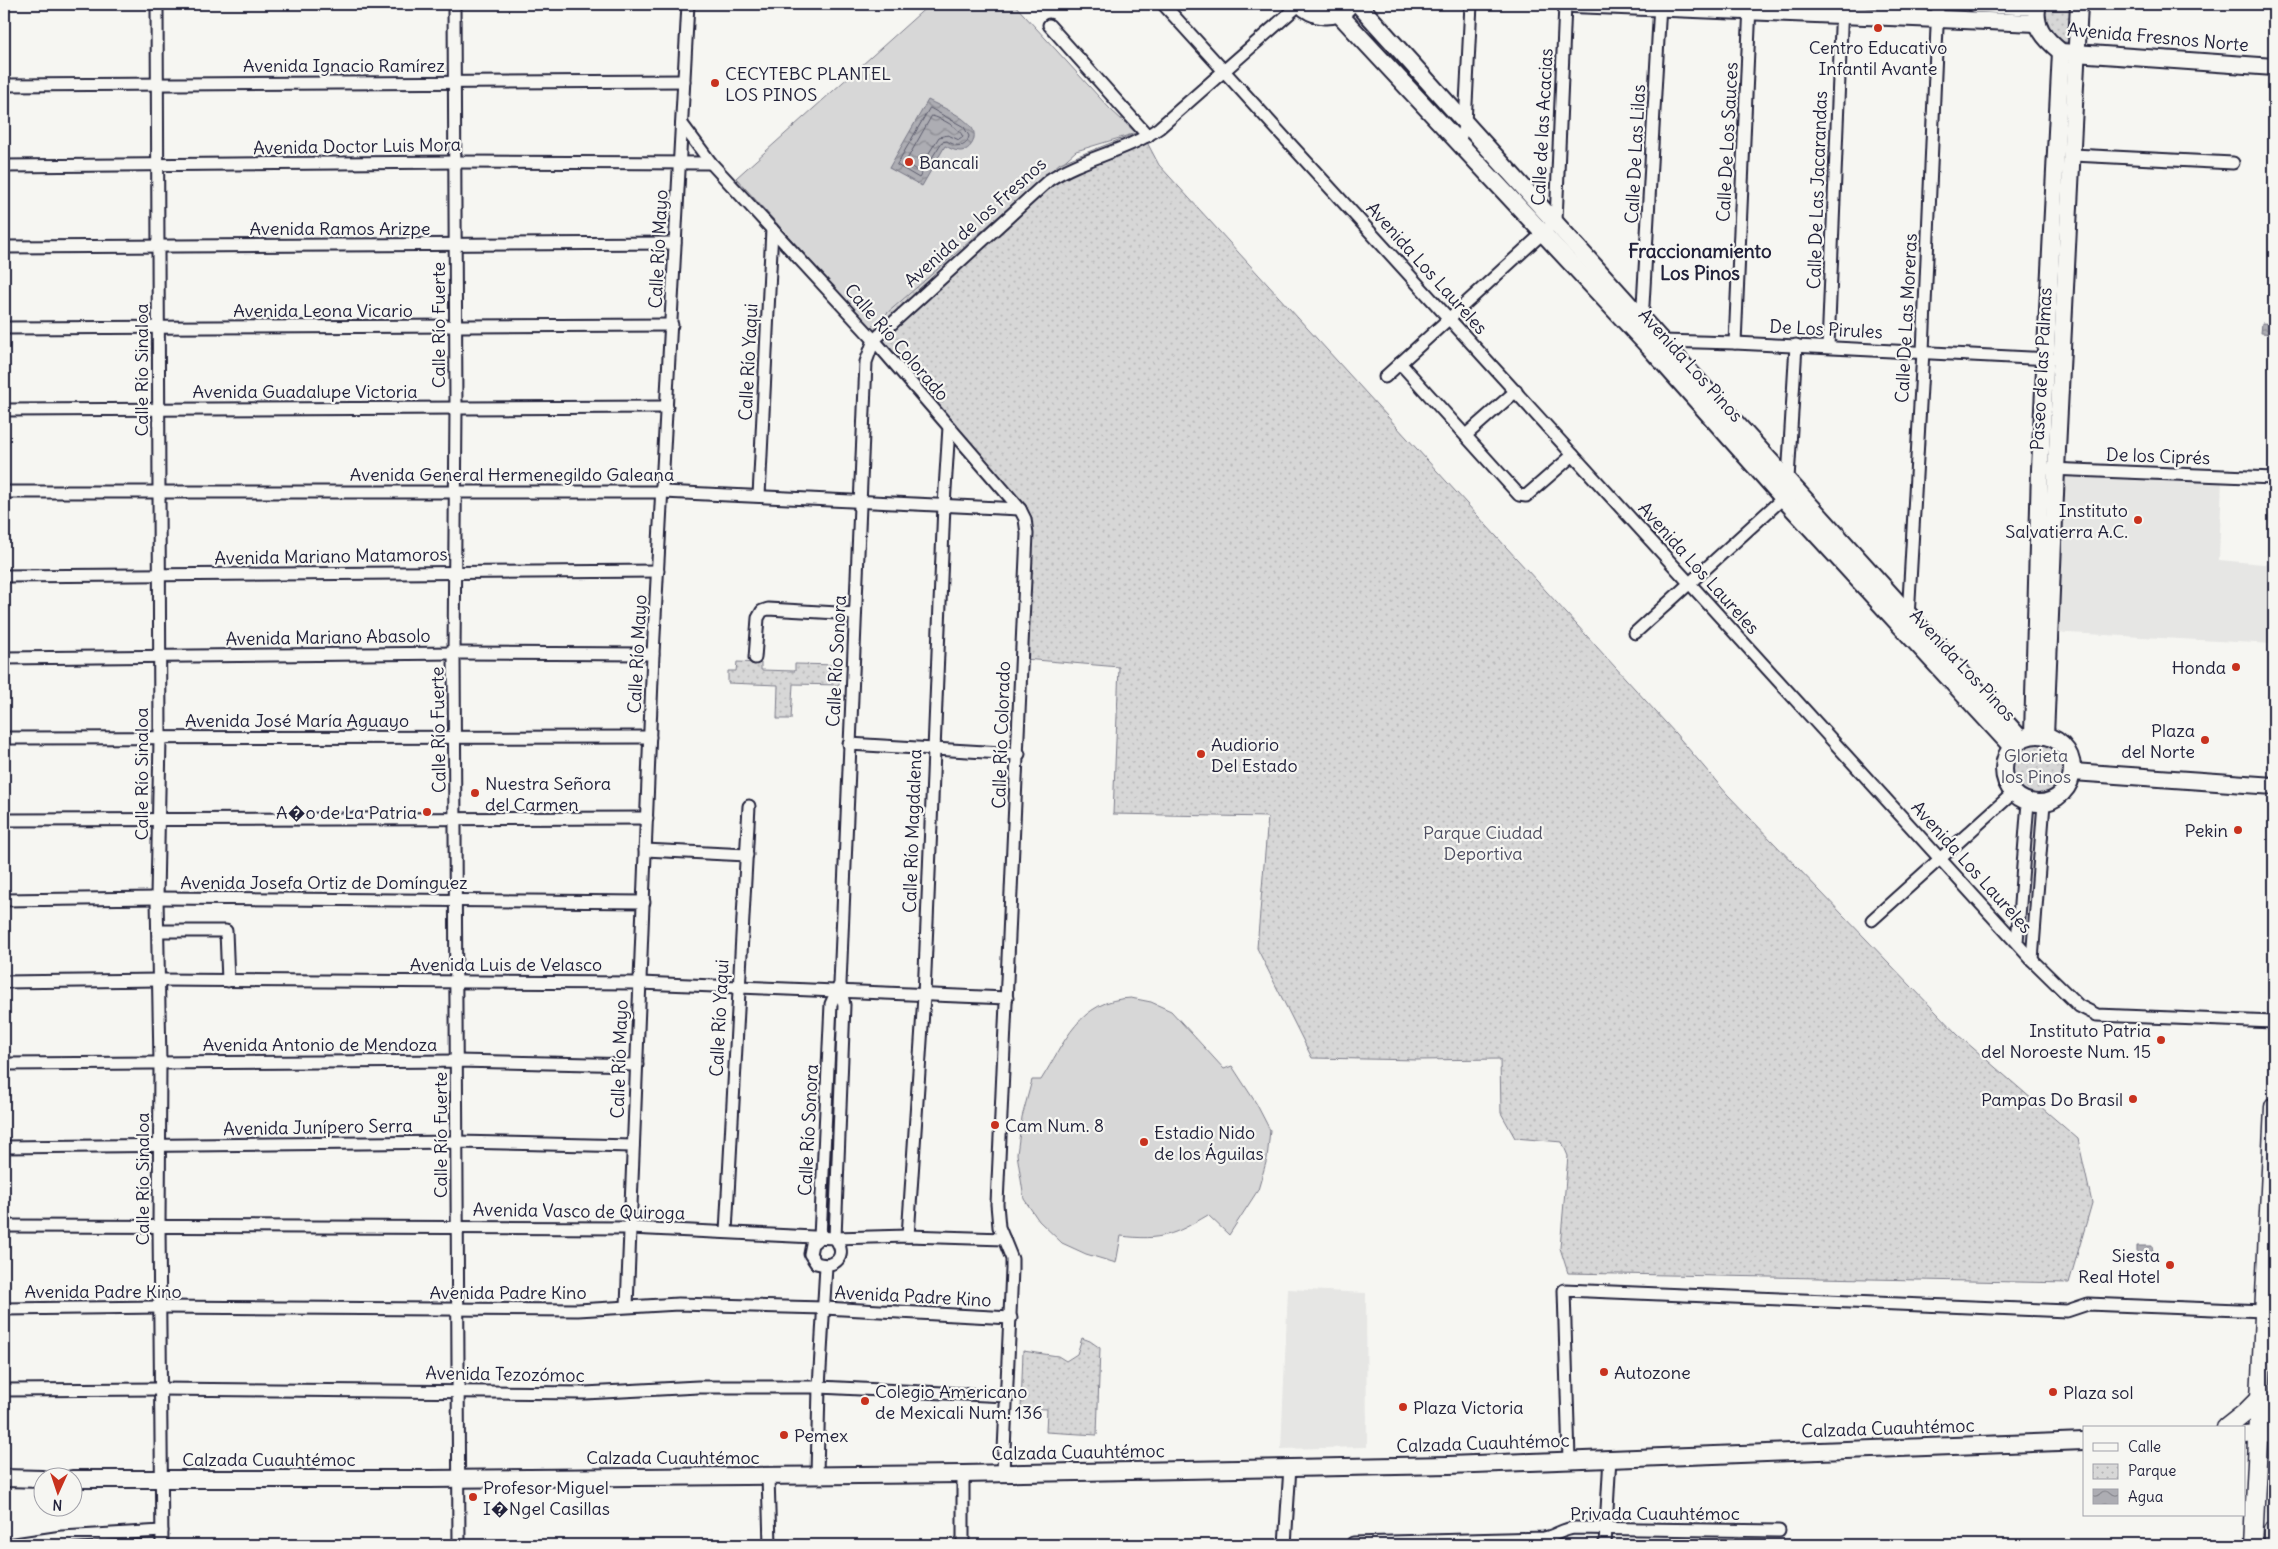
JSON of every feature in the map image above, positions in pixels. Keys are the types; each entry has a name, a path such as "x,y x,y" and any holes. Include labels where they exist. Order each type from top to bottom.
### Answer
{"main road":[{"path":"2253,1545 2274,1107"},
{"path":"2229,1426 2260,1398"},
{"path":"2246,1472 2256,1494"},
{"path":"2274,1530 2274,1545"}],"street":[{"name":"Calle Río Sinaloa","path":"157,4 160,738 157,898 160,1063 159,1225 162,1545"},
{"name":"Calle Río Fuerte","path":"454,4 456,245 454,653 457,901 456,1142 459,1309 459,1545"},
{"name":"Calle Río Mayo","path":"627,1306 653,654 688,4"},
{"name":"Avenida Los Laureles","path":"1163,4 2032,960 2079,1006 2097,1015 2274,1022"},
{"name":"Avenida de los Fresnos","path":"874,340 1049,180 1083,161 1148,136 1225,72 1300,4"},
{"path":"1300,4 1306,10 1322,16 1344,8"},
{"name":"Avenida Los Pinos","path":"1358,4 1465,124 1556,221 1639,327"},
{"path":"1459,142 1465,124 1471,4"},
{"name":"Calle de las Acacias","path":"1385,377 1556,221 1565,4"},
{"path":"1573,4 1938,11 2036,24 2037,5 1976,4"},
{"name":"Paseo de las Palmas","path":"2028,739 2055,359 2068,53 2079,4"},
{"name":"Calle De Las Lilas","path":"1639,327 1660,6"},
{"name":"Calle De Los Sauces","path":"1735,343 1750,7"},
{"name":"Avenida Los Pinos","path":"1344,8 1459,142 1542,234 1639,327 1788,479 1908,616 2028,739"},
{"name":"Calle De Las Jacarandas","path":"1828,347 1842,9"},
{"name":"Calle De Las Moreras","path":"1907,634 1923,351 1938,11"},
{"name":"Avenida Fresnos Norte","path":"2036,24 2049,43 2068,53 2274,67"},
{"path":"1049,25 1148,136"},
{"name":"Paseo de las Palmas","path":"2055,359 2073,155 2068,53"},
{"name":"Avenida Ignacio Ramírez","path":"4,85 684,81"},
{"name":"Calle Río Colorado","path":"682,124 712,163 874,340 1020,509 1026,520 1019,754 997,1204 999,1227 1012,1259 1003,1473"},
{"path":"2073,155 2233,163"},
{"name":"Avenida Doctor Luis Mora","path":"4,166 455,162 712,163"},
{"name":"Calle Río Yaqui","path":"759,496 772,228"},
{"name":"Avenida Ramos Arizpe","path":"4,247 675,243"},
{"name":"Avenida Leona Vicario","path":"4,328 672,325"},
{"name":"Calle Río Sonora","path":"839,989 831,1004 820,1237 812,1244 810,1254 816,1263 826,1266 835,1263 840,1255 840,1246 835,1238 844,1005 839,989 866,362 874,340"},
{"name":"De Los Pirules","path":"1656,344 1735,343 1796,345 2055,359"},
{"name":"Avenida Los Pinos","path":"1656,344 1783,498 1907,634 2028,739"},
{"path":"1635,633 1783,498 1788,479 1796,345"},
{"path":"1400,363 1519,495 1526,496 1573,456"},
{"path":"1466,435 1516,391"},
{"name":"Avenida Guadalupe Victoria","path":"4,410 667,407"},
{"name":"Calle Río Magdalena","path":"908,1236 924,996 933,749 949,427"},
{"name":"De los Ciprés","path":"2048,469 2274,478"},
{"name":"Avenida General Hermenegildo Galeana","path":"4,492 456,490 663,492 1020,509"},
{"name":"Avenida Mariano Matamoros","path":"4,576 658,571"},
{"path":"755,658 758,618 762,611 768,609 855,614"},
{"name":"Avenida Mariano Abasolo","path":"4,658 454,653 653,654"},
{"name":"Avenida José María Aguayo","path":"4,738 650,737"},
{"path":"2028,739 2057,740 2066,749 2072,760 2073,772 2070,783 2064,792 2055,799 2036,802 2014,793 2006,783 2004,771 2006,758 2028,739"},
{"path":"849,744 1019,754"},
{"path":"2073,772 2274,786"},
{"path":"1872,920 2014,793"},
{"path":"2016,942 2036,802"},
{"path":"2032,960 2036,802"},
{"name":"Calle Río Yaqui","path":"726,1232 749,806"},
{"path":"4,820 647,818"},
{"path":"645,850 747,855"},
{"name":"Avenida Josefa Ortiz de Domínguez","path":"4,900 157,898 644,902"},
{"path":"158,931 226,931 228,980"},
{"name":"Avenida Luis de Velasco","path":"4,982 228,980 640,983 839,989 924,996 1007,998"},
{"name":"Avenida Antonio de Mendoza","path":"4,1064 457,1061 637,1065"},
{"name":"Avenida Junípero Serra","path":"4,1147 456,1142 633,1146"},
{"name":"Avenida Vasco de Quiroga","path":"4,1226 630,1228 835,1238 908,1236 1004,1239"},
{"path":"817,1475 819,1387 826,1266"},
{"path":"1569,1460 1564,1290 2067,1311 2088,1304 2264,1311"},
{"name":"Avenida Padre Kino","path":"4,1309 160,1307 578,1310 678,1304 824,1308 1011,1318"},
{"name":"Avenida Tezozómoc","path":"4,1390 161,1389 586,1393 698,1387 819,1387 1006,1396"},
{"name":"Calzada Cuauhtémoc","path":"82,1479 963,1474 1569,1460 1610,1457 2083,1442"},
{"path":"1605,1545 1610,1457"},
{"path":"1285,1545 1290,1467"},
{"path":"963,1474 963,1545"},
{"path":"768,1476 770,1545"},
{"path":"4,1478 32,1479"},
{"name":"Privada Cuauhtémoc","path":"1353,1542 1544,1538 1552,1537 1564,1529 1779,1531"},
{"path":"8,1545 62,1537 162,1531"}],"shaded area":[{"name":"Instituto Salvatierra A.C.","path":"2058,471 2222,479 2219,560 2274,565 2274,644 2049,632"},
{"path":"1288,1289 1366,1293 1367,1447 1281,1449"}],"green space":[{"name":"Bancali","path":"930,4 1014,4 1110,109 1136,133 1076,151 873,330 736,178"},
{"path":"2045,4 2076,4 2071,42 2057,42 2054,38 2048,29 2045,19"},
{"name":"Parque Ciudad Deportiva","path":"1141,131 1159,165 1675,733 1727,794 1958,1035 2078,1139 2092,1203 2069,1283 1568,1273 1560,1248 1568,1156 1562,1142 1515,1138 1501,1113 1500,1059 1312,1058 1257,948 1268,817 1113,814 1119,667 1024,659 1026,511 1008,486 871,327 1060,163"},
{"path":"737,662 761,663 761,670 795,671 795,664 840,665 839,685 793,684 791,719 777,719 778,685 728,683 728,671 736,671"},
{"name":"Glorieta los Pinos","path":"2052,739 2060,751 2063,760 2064,770 2060,782 2050,791 2035,794 2028,793 2015,786 2011,781 2008,769 2011,750 2015,745 2027,740"},
{"name":"Estadio Nido de los Águilas","path":"1131,998 1151,1002 1171,1011 1224,1069 1232,1066 1256,1103 1270,1130 1267,1159 1258,1190 1229,1235 1208,1215 1167,1235 1147,1238 1121,1236 1116,1263 1086,1254 1062,1243 1039,1221 1024,1199 1017,1154 1022,1117 1032,1080 1041,1080 1066,1038 1086,1015 1098,1006"},
{"path":"1082,1338 1100,1348 1097,1435 1046,1432 1047,1409 1021,1408 1023,1351 1058,1356 1066,1361 1077,1354"}],"water":[{"path":"928,100 952,112 968,123 974,132 974,139 967,149 960,151 945,146 922,186 889,168"},
{"path":"2262,323 2274,324 2274,334 2261,333"},
{"path":"2137,1246 2152,1246 2153,1251 2151,1255 2137,1254"}],"place":[{"name":"Centro Educativo Infantil Avante","path":"1878,28"},
{"name":"CECYTEBC PLANTEL LOS PINOS","path":"715,83"},
{"name":"Bancali","path":"909,162"},
{"name":"Instituto Salvatierra A.C.","path":"2138,520"},
{"name":"Honda","path":"2236,667"},
{"name":"Plaza del Norte","path":"2205,740"},
{"name":"Audiorio Del Estado","path":"1201,754"},
{"name":"Nuestra Señora del Carmen","path":"475,793"},
{"name":"A�o de La Patria","path":"427,812"},
{"name":"Pekin","path":"2238,830"},
{"name":"Instituto Patria del Noroeste Num. 15","path":"2161,1040"},
{"name":"Pampas Do Brasil","path":"2133,1099"},
{"name":"Cam Num. 8","path":"995,1125"},
{"name":"Estadio Nido de los Águilas","path":"1144,1142"},
{"name":"Siesta Real Hotel","path":"2170,1265"},
{"name":"Autozone","path":"1604,1372"},
{"name":"Plaza sol","path":"2053,1392"},
{"name":"Colegio Americano de Mexicali Num. 136","path":"865,1401"},
{"name":"Plaza Victoria","path":"1403,1407"},
{"name":"Pemex","path":"784,1435"},
{"name":"Profesor Miguel I�Ngel Casillas","path":"473,1497"}],"district":[{"name":"Fraccionamiento Los Pinos","path":"1700,262"}]}
